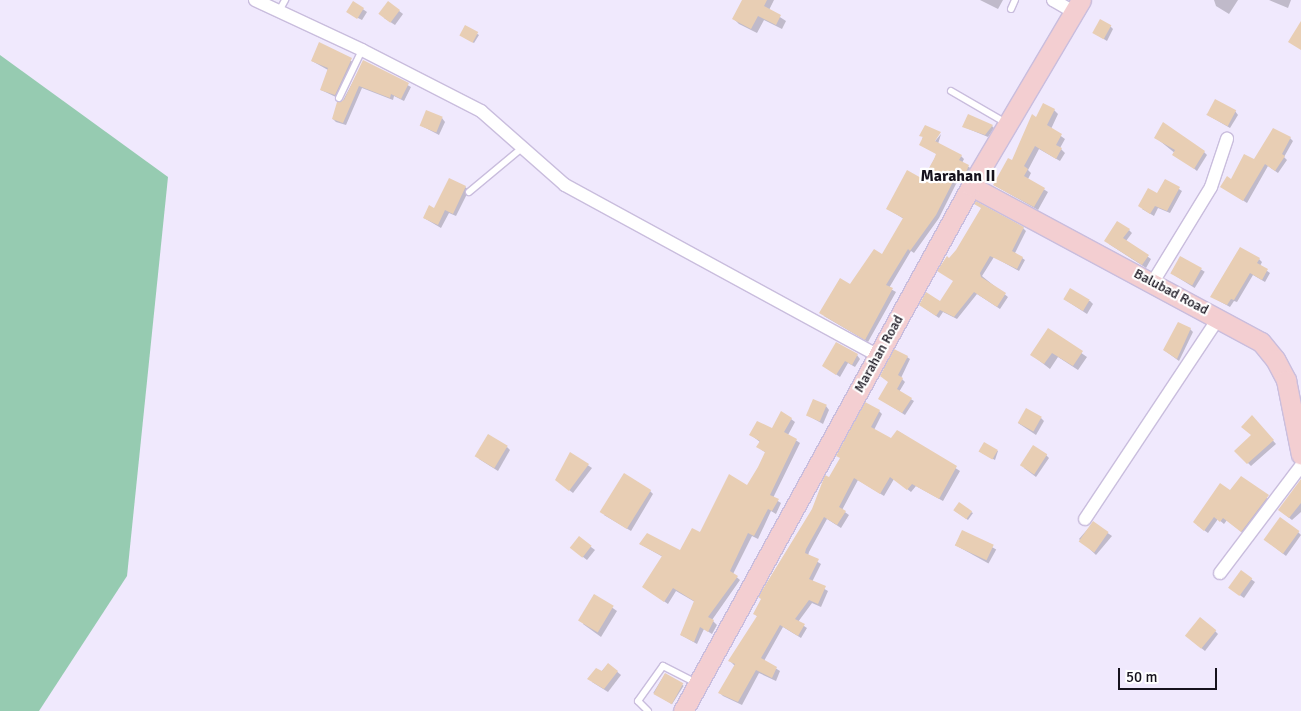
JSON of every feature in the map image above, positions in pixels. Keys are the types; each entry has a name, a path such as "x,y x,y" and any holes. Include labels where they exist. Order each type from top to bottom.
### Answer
{"main road":[{"name":"Marahan Road","path":"683,711 971,186 1078,6"},
{"name":"Balubad Road","path":"971,186 1153,282 1261,342 1275,359 1286,380 1301,455"}],"street":[{"path":"255,0 282,6 362,50 481,110 565,185 878,356"},
{"path":"1053,0 1078,6"},
{"path":"1153,282 1211,187 1228,140"},
{"path":"1085,519 1219,318"},
{"path":"1220,573 1301,466"}],"lane":[{"path":"1011,9 1015,0"},
{"path":"339,98 362,50"},
{"path":"951,91 1008,124"},
{"path":"468,192 523,148"},
{"path":"648,711 638,701 663,666 697,684"}],"green space":[{"path":"0,55 168,177 127,576 39,711 0,711"}],"building":[{"path":"742,0 767,0 764,6 781,15 776,25 758,16 751,29 732,19"},
{"path":"353,1 364,8 357,19 346,12"},
{"path":"388,1 400,10 390,23 378,14"},
{"path":"1100,19 1111,25 1104,39 1092,33"},
{"path":"1301,21 1301,50 1288,42"},
{"path":"465,25 478,32 473,43 459,36"},
{"path":"319,42 352,58 335,95 320,90 328,68 311,61"},
{"path":"363,60 409,83 401,99 391,94 390,98 359,86 343,123 332,119 337,102 344,100"},
{"path":"1215,99 1236,110 1228,126 1207,115"},
{"path":"1043,103 1055,109 1047,125 1062,134 1056,145 1062,148 1056,159 1035,146 1024,166 1028,169 1024,176 1045,188 1034,207 993,185 1008,158 1012,160 1032,114 1036,117"},
{"path":"426,110 443,117 436,133 420,126"},
{"path":"968,114 993,125 985,135 962,127"},
{"path":"1163,122 1205,151 1194,169 1172,155 1175,150 1154,138"},
{"path":"925,125 941,132 935,141 962,155 959,160 969,165 965,175 958,172 936,215 910,251 908,249 886,285 893,288 865,340 819,313 840,278 850,284 874,249 882,254 903,218 886,209 907,170 923,179 934,159 936,154 919,145 923,137 919,136"},
{"path":"1273,128 1291,137 1282,154 1285,156 1275,171 1265,164 1243,201 1220,187 1227,176 1231,179 1244,154 1254,159"},
{"path":"449,178 466,186 453,214 445,210 438,225 423,218 429,205 434,208"},
{"path":"1165,179 1180,187 1167,211 1155,206 1150,214 1138,206 1148,188 1157,193"},
{"path":"976,201 1024,227 1012,251 1023,257 1017,269 990,256 980,273 981,277 1006,293 997,307 974,292 954,317 940,310 936,316 919,305 926,292 940,301 953,281 937,271 947,256 949,258 956,250 981,208 974,204"},
{"path":"1117,221 1130,229 1123,238 1149,255 1142,265 1104,241"},
{"path":"1240,247 1260,258 1257,263 1268,269 1262,280 1250,273 1234,300 1231,299 1227,305 1210,297"},
{"path":"1180,256 1202,268 1192,286 1170,273"},
{"path":"1070,288 1090,300 1083,311 1063,299"},
{"path":"1178,322 1191,328 1177,359 1163,350"},
{"path":"1048,328 1083,351 1073,366 1052,353 1044,364 1030,355"},
{"path":"836,342 858,354 852,365 845,361 836,375 822,366"},
{"path":"894,349 908,356 898,375 903,378 897,389 912,398 902,413 878,399 888,382 880,376"},
{"path":"813,399 827,405 820,421 806,416"},
{"path":"865,402 880,410 871,427 891,438 897,430 957,466 939,499 912,484 907,490 890,477 880,494 854,478 839,507 846,511 837,525 824,517 806,549 805,553 819,559 809,579 826,586 818,604 809,600 795,619 805,624 798,636 780,625 761,658 777,667 772,678 756,670 738,702 718,693 735,664 728,661 757,616 753,614 761,599 758,597 812,509 825,475 829,477 840,458 836,456"},
{"path":"1026,408 1042,417 1034,432 1018,423"},
{"path":"781,411 792,418 784,432 797,439 770,495 779,499 772,511 768,509 754,536 748,533 730,571 738,576 708,617 714,620 708,632 700,627 694,642 680,635 694,601 673,588 664,602 642,587 662,556 639,544 647,533 680,550 692,528 700,532 729,474 747,485 758,467 765,452 756,447 760,441 749,435 757,421 772,428"},
{"path":"1252,415 1274,440 1247,464 1234,451 1251,435 1241,427"},
{"path":"488,434 508,446 494,468 475,456"},
{"path":"984,442 998,450 992,460 978,452"},
{"path":"1033,445 1047,454 1034,474 1020,465"},
{"path":"570,452 589,464 569,491 555,480"},
{"path":"624,473 651,490 627,529 600,512"},
{"path":"1241,476 1269,495 1241,532 1223,518 1220,522 1214,517 1204,531 1193,522 1220,483 1230,490"},
{"path":"1301,479 1301,503 1289,518 1278,510"},
{"path":"959,502 972,511 966,519 953,510"},
{"path":"1280,517 1299,531 1283,554 1264,540"},
{"path":"1093,521 1109,532 1094,552 1079,541"},
{"path":"962,530 994,545 987,560 955,545"},
{"path":"579,536 592,546 582,558 570,548"},
{"path":"1241,570 1252,578 1239,596 1228,588"},
{"path":"594,594 614,606 598,632 578,621"},
{"path":"1200,617 1216,630 1201,649 1185,636"},
{"path":"608,663 618,671 604,689 587,679 596,668 602,671"},
{"path":"665,673 683,683 672,704 653,694"}],"district":[{"name":"Marahan II","path":"958,176"}]}
